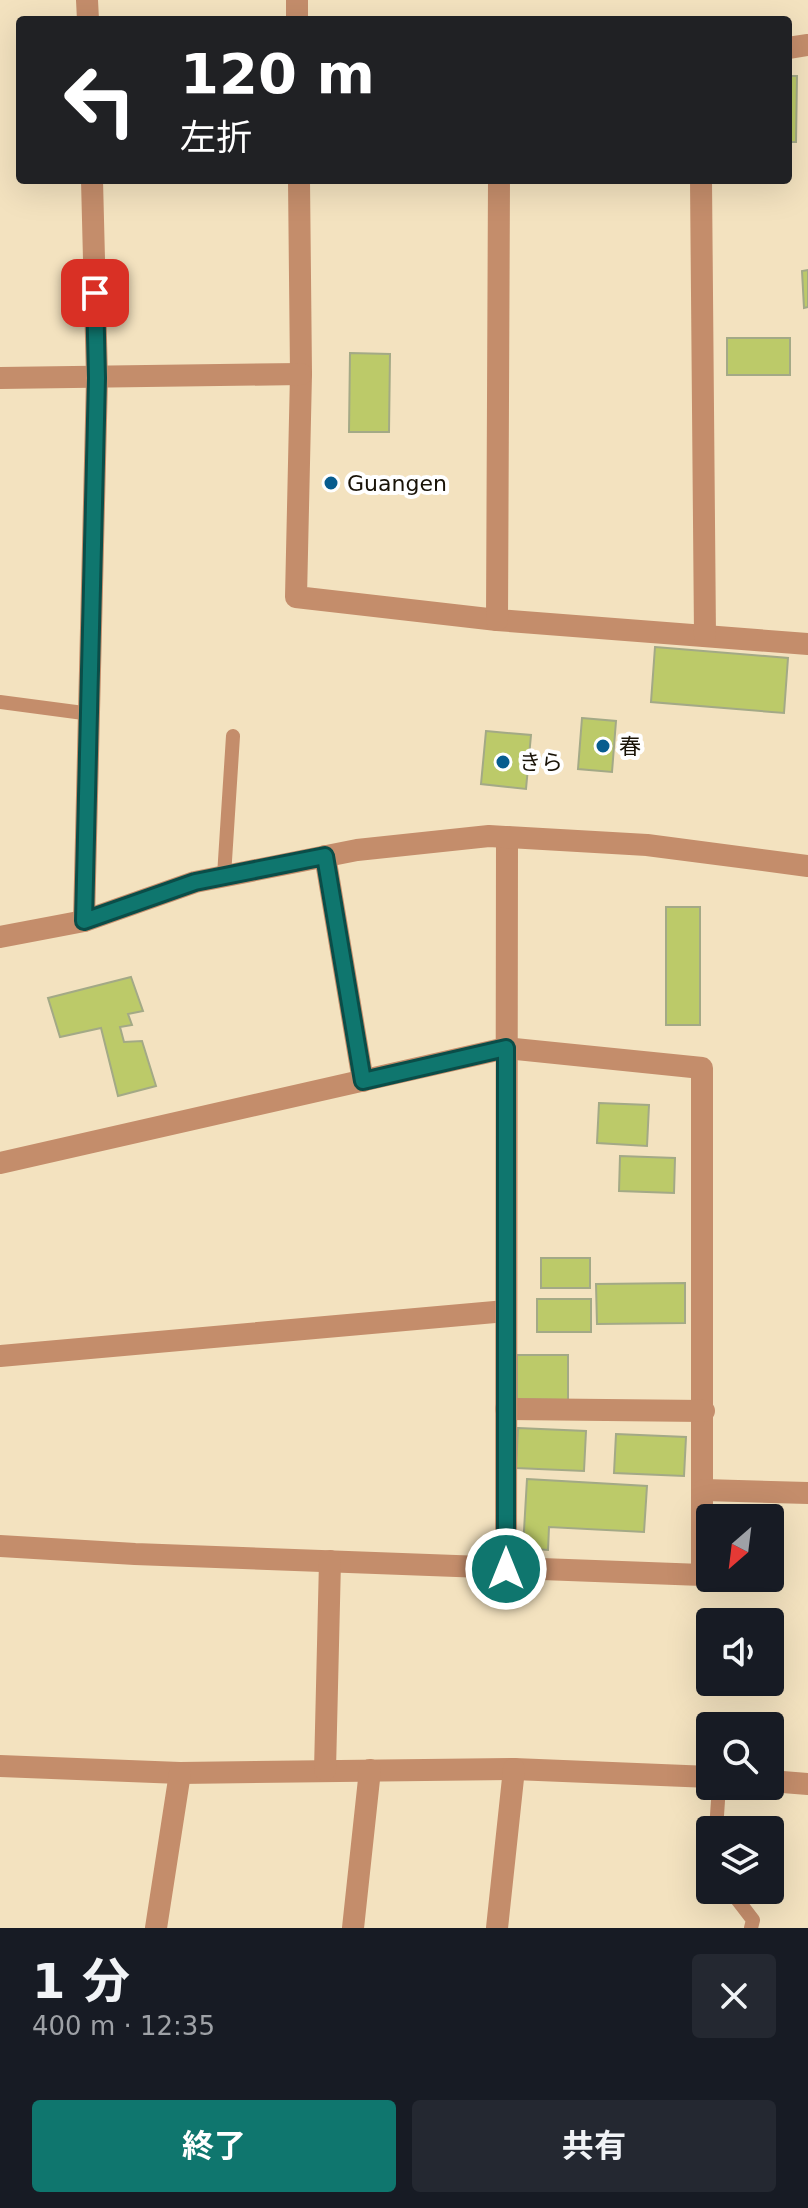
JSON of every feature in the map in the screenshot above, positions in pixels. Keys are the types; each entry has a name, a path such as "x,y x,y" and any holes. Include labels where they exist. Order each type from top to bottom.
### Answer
{"street":[{"path":"84,921 97,378 92,184"},
{"path":"299,184 301,374 296,597 497,620 808,644"},
{"path":"497,620 499,184"},
{"path":"701,184 705,636"},
{"path":"0,378 301,374"},
{"path":"0,937 84,921 195,882 325,856 475,837 647,845 808,866"},
{"path":"506,1569 507,837"},
{"path":"325,856 363,1081"},
{"path":"0,1163 506,1048 702,1068 702,1575 0,1546"},
{"path":"0,1356 506,1311"},
{"path":"506,1409 704,1411"},
{"path":"704,1490 808,1493"},
{"path":"325,1770 330,1561"},
{"path":"0,1766 180,1773 514,1769 696,1776"},
{"path":"497,1928 514,1769"},
{"path":"353,1928 370,1770"},
{"path":"156,1928 180,1773"},
{"path":"784,1782 808,1784"}],"lane":[{"path":"0,702 91,714"},
{"path":"224,876 233,736"},
{"path":"741,1904 753,1920 751,1928"}],"building":[{"path":"792,76 797,76 796,142 792,142"},
{"path":"808,270 808,307 804,308 802,271"},
{"path":"727,338 790,338 790,375 727,375"},
{"path":"350,353 390,354 389,432 349,432"},
{"path":"655,647 788,658 784,713 651,702"},
{"path":"582,718 616,721 612,772 578,769"},
{"path":"486,731 531,735 526,789 481,784"},
{"path":"666,907 700,907 700,1025 666,1025"},
{"path":"131,977 143,1011 128,1014 132,1025 120,1027 124,1042 142,1041 156,1086 118,1096 101,1028 60,1037 48,998"},
{"path":"599,1103 649,1105 647,1146 597,1143"},
{"path":"620,1156 675,1158 674,1193 619,1191"},
{"path":"541,1258 590,1258 590,1288 541,1288"},
{"path":"685,1283 685,1323 597,1324 596,1284"},
{"path":"537,1299 591,1299 591,1332 537,1332"},
{"path":"517,1355 568,1355 568,1400 517,1399"},
{"path":"518,1428 586,1431 584,1471 516,1468"},
{"path":"616,1434 686,1437 684,1476 614,1473"},
{"path":"527,1479 647,1486 644,1532 549,1527 548,1550 523,1548"}],"place":[{"name":"Guangen","path":"331,483"},
{"name":"春","path":"603,746"},
{"name":"きら","path":"503,762"}],"route":[{"path":"95,293 97,378 84,921 195,882 325,856 363,1081 506,1048 506,1569"}]}
